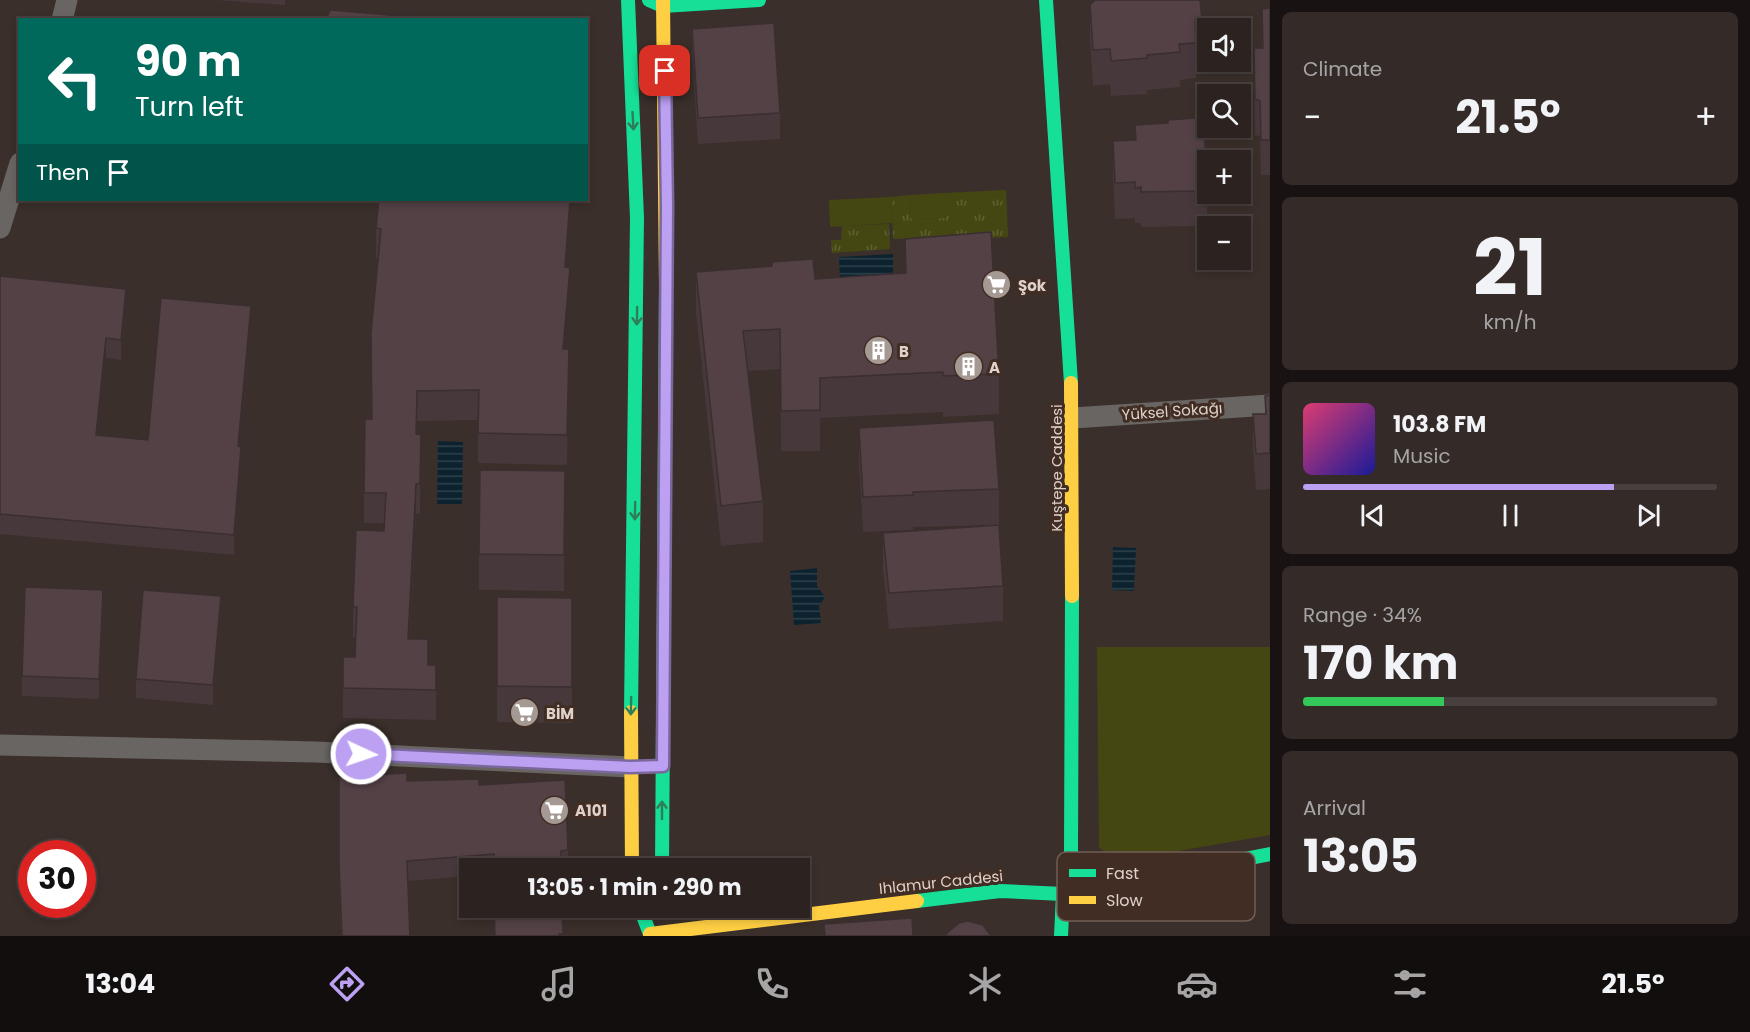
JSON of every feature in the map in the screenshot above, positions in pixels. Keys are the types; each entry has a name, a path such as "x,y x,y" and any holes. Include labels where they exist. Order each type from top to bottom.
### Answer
{"street":[{"path":"62,18 67,0"},
{"path":"628,0 638,218 646,767 660,858"},
{"path":"649,0 663,3 759,0"},
{"name":"Kuştepe Caddesi","path":"1046,0 1073,418 1071,852"},
{"path":"633,858 646,767 667,206 663,3"},
{"path":"0,228 18,170"},
{"name":"Yüksel Sokağı","path":"1073,418 1270,405"},
{"path":"0,745 316,752 646,767"},
{"name":"Ihlamur Caddesi","path":"1255,857 1270,854"},
{"name":"Ihlamur Caddesi","path":"650,935 1000,891 1057,894"},
{"path":"644,918 650,935"},
{"path":"650,935 654,918"},
{"name":"Kuştepe Caddesi","path":"1061,936 1062,921"}],"green space":[{"path":"1006,190 1008,237 919,241 918,238 893,239 892,197 910,195 911,219 944,218 944,193"},
{"path":"944,193 945,218 911,219 910,195"},
{"path":"892,197 893,223 830,227 829,200"},
{"path":"889,224 890,249 832,253 831,240 841,240 842,226"},
{"path":"1097,647 1270,647 1270,835 1173,852 1107,852 1099,848"}],"water":[{"path":"893,254 893,282 840,284 839,257"},
{"path":"438,441 463,442 462,504 437,504"},
{"path":"1113,547 1136,548 1134,591 1112,590"},
{"path":"817,568 817,586 825,597 819,606 821,623 794,625 790,571"}],"building":[{"path":"1095,0 1200,0 1202,18 1195,20 1196,43 1179,44 1180,52 1111,61 1110,49 1093,50 1090,5"},
{"path":"1270,8 1270,140 1261,140 1260,101 1255,99 1254,48 1263,48 1262,9"},
{"path":"330,10 424,18 327,18"},
{"path":"774,23 780,113 698,118 692,29"},
{"path":"1196,118 1197,138 1205,138 1205,150 1197,150 1196,191 1141,192 1141,187 1135,188 1135,182 1115,183 1113,141 1136,140 1135,125 1168,123 1168,120"},
{"path":"379,201 570,201 565,267 570,268 563,349 569,349 567,435 478,433 479,390 417,391 416,434 421,435 420,483 416,484 408,639 428,639 428,665 436,665 436,690 343,688 343,657 355,657 357,607 353,607 356,530 384,531 386,493 364,493 365,419 372,419 371,333 381,229 376,228"},
{"path":"991,232 999,374 943,376 943,372 820,378 820,410 781,411 780,329 743,331 763,501 721,506 696,272 772,266 772,262 813,259 815,279 906,273 905,239"},
{"path":"0,276 126,289 121,340 106,338 96,435 148,440 161,298 251,306 238,446 241,447 234,535 0,514"},
{"path":"1270,395 1270,453 1256,454 1253,414 1266,414 1265,396"},
{"path":"994,420 999,489 913,492 913,495 863,497 859,428"},
{"path":"480,470 565,471 564,555 479,554"},
{"path":"999,525 1003,586 889,593 883,533"},
{"path":"25,587 103,590 99,679 22,676"},
{"path":"143,590 221,596 213,685 136,679"},
{"path":"497,597 572,598 572,687 497,686"},
{"path":"407,773 407,781 479,779 479,785 565,780 568,850 561,851 561,858 494,858 494,854 407,861 410,936 342,936 339,777"},
{"path":"494,918 562,918 563,934 559,934 560,936 495,936"},
{"path":"912,918 913,936 825,936 824,924"},
{"path":"968,921 983,925 991,936 946,936 959,923"}],"traffic: fast":[{"path":"628,0 637,218 631,712"},
{"path":"649,0 663,6 759,0"},
{"path":"1046,0 1071,383"},
{"path":"662,858 666,287"},
{"path":"1071,852 1072,596"},
{"path":"1255,857 1270,854"},
{"path":"917,901 1000,891 1057,894"},
{"path":"644,918 650,934"},
{"path":"1061,936 1062,921"}],"traffic: slow":[{"path":"663,0 666,287"},
{"path":"1071,383 1072,596"},
{"path":"631,712 632,858"},
{"path":"650,934 917,901"}],"place":[{"name":"Şok","path":"997,285"},
{"name":"B","path":"878,351"},
{"name":"A","path":"968,367"},
{"name":"BİM","path":"525,713"},
{"name":"A101","path":"554,810"}],"route":[{"path":"361,754 630,767 663,766 667,206 665,71"}]}
